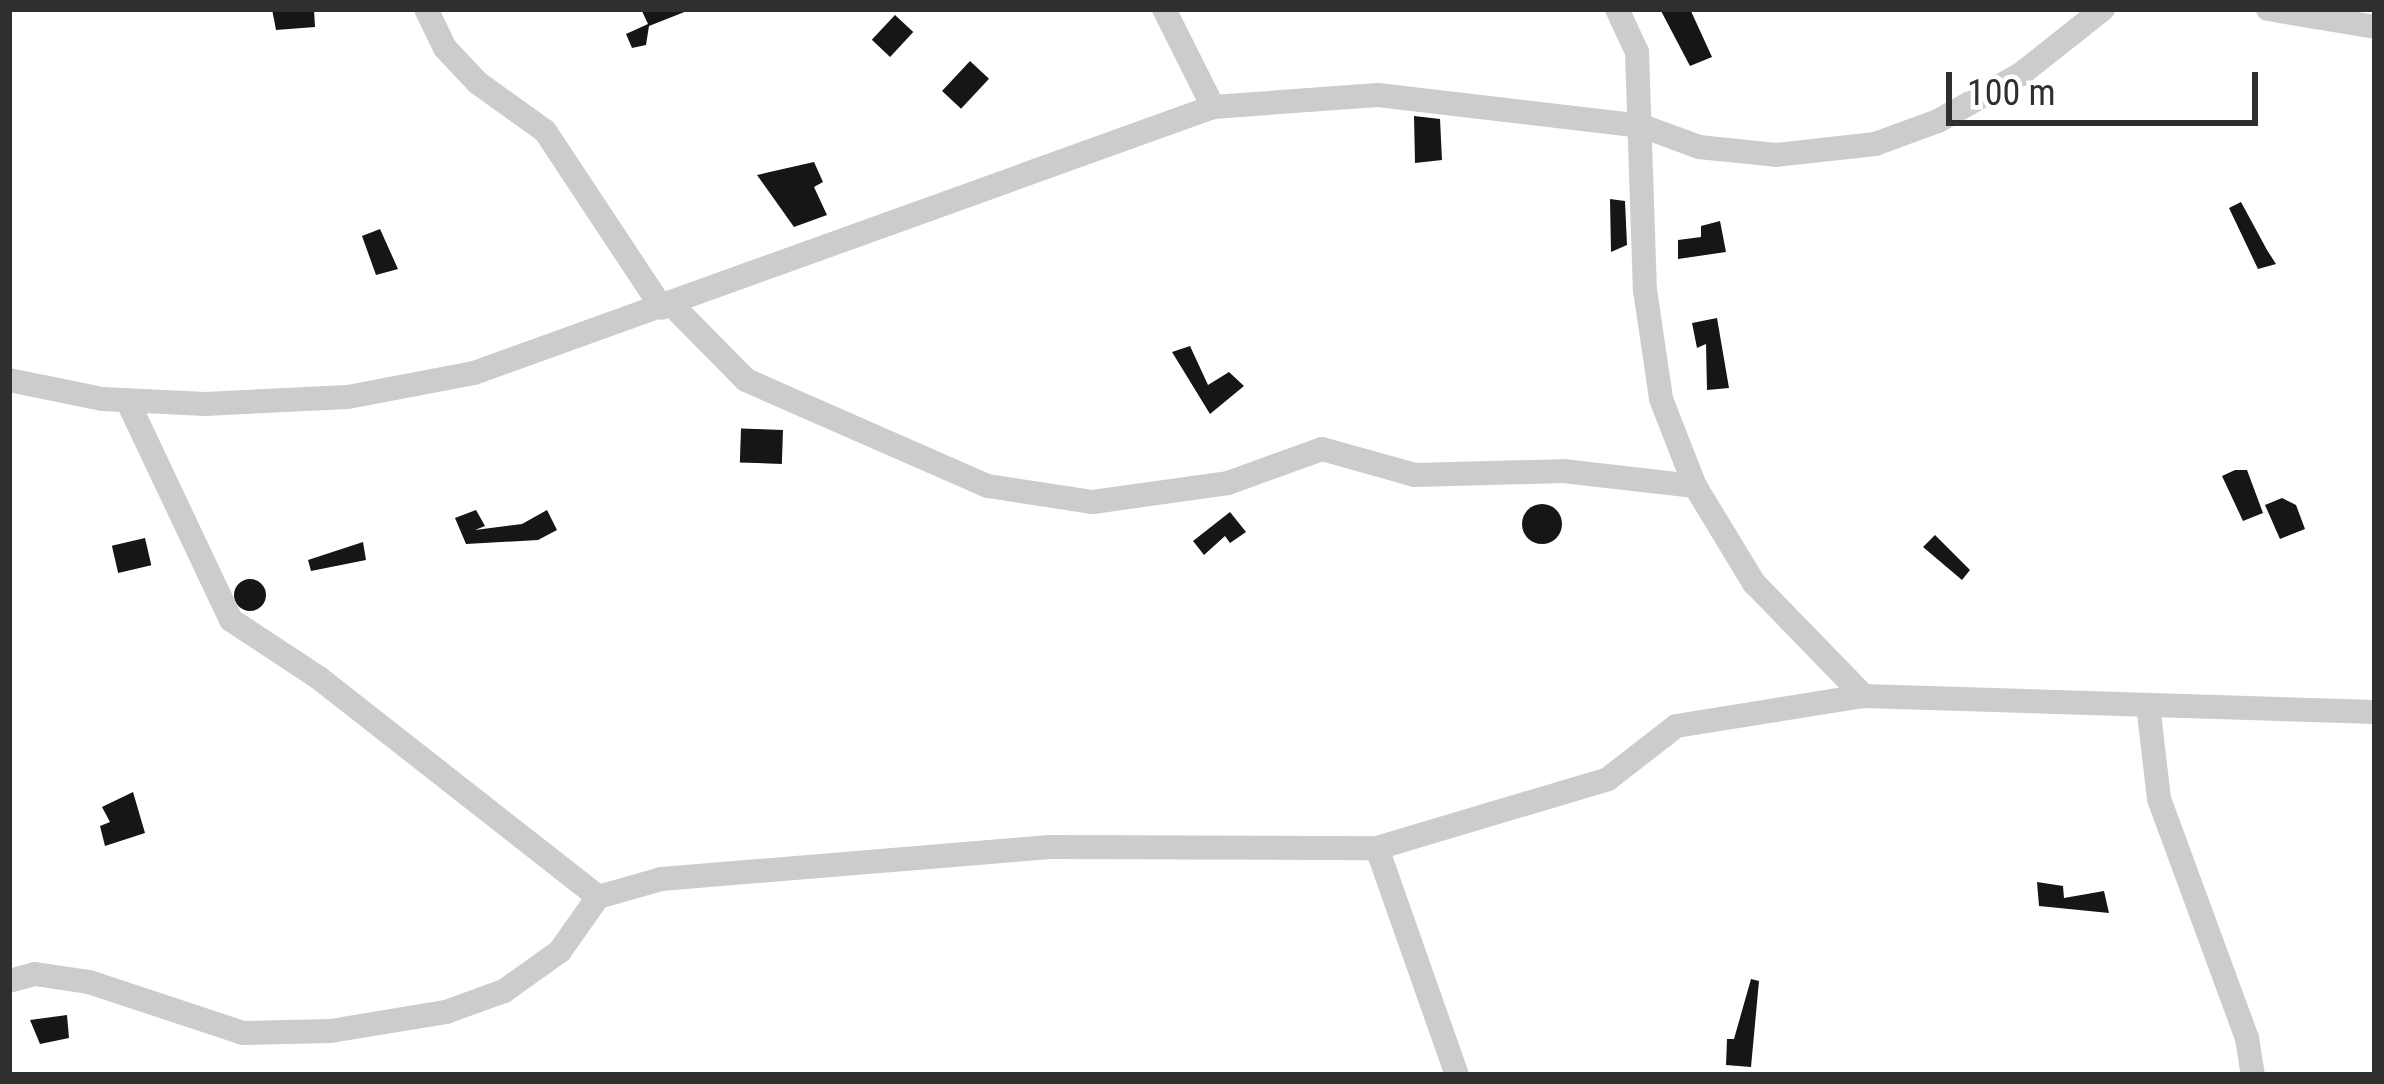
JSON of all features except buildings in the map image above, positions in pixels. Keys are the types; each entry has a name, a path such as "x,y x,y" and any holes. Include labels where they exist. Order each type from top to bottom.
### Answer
{"street":[{"path":"426,9 445,48 478,82 545,131 667,306 746,380 988,486 1094,502 1228,483 1322,449 1415,475 1563,471 1694,486"},
{"path":"1164,9 1214,106"},
{"path":"1617,9 1637,52 1654,356 1661,399 1694,486 1754,583 1864,695"},
{"path":"9,380 127,400 348,397 474,373 667,306 1043,162 1214,106 1378,95 1642,126 1699,148 1776,155 1876,144 1938,121 2021,74 2103,9"},
{"path":"2268,9 2344,16 2375,27"},
{"path":"127,400 231,620 319,678 598,897"},
{"path":"9,981 35,974 88,982 243,1033 331,1030 446,1012 504,992 560,951 598,897 730,869 1050,847 1377,848 1608,779 1676,727 1864,695 2375,712"},
{"path":"2148,705 2159,799 2247,1038 2253,1075"},
{"path":"1377,848 1457,1075"}]}
